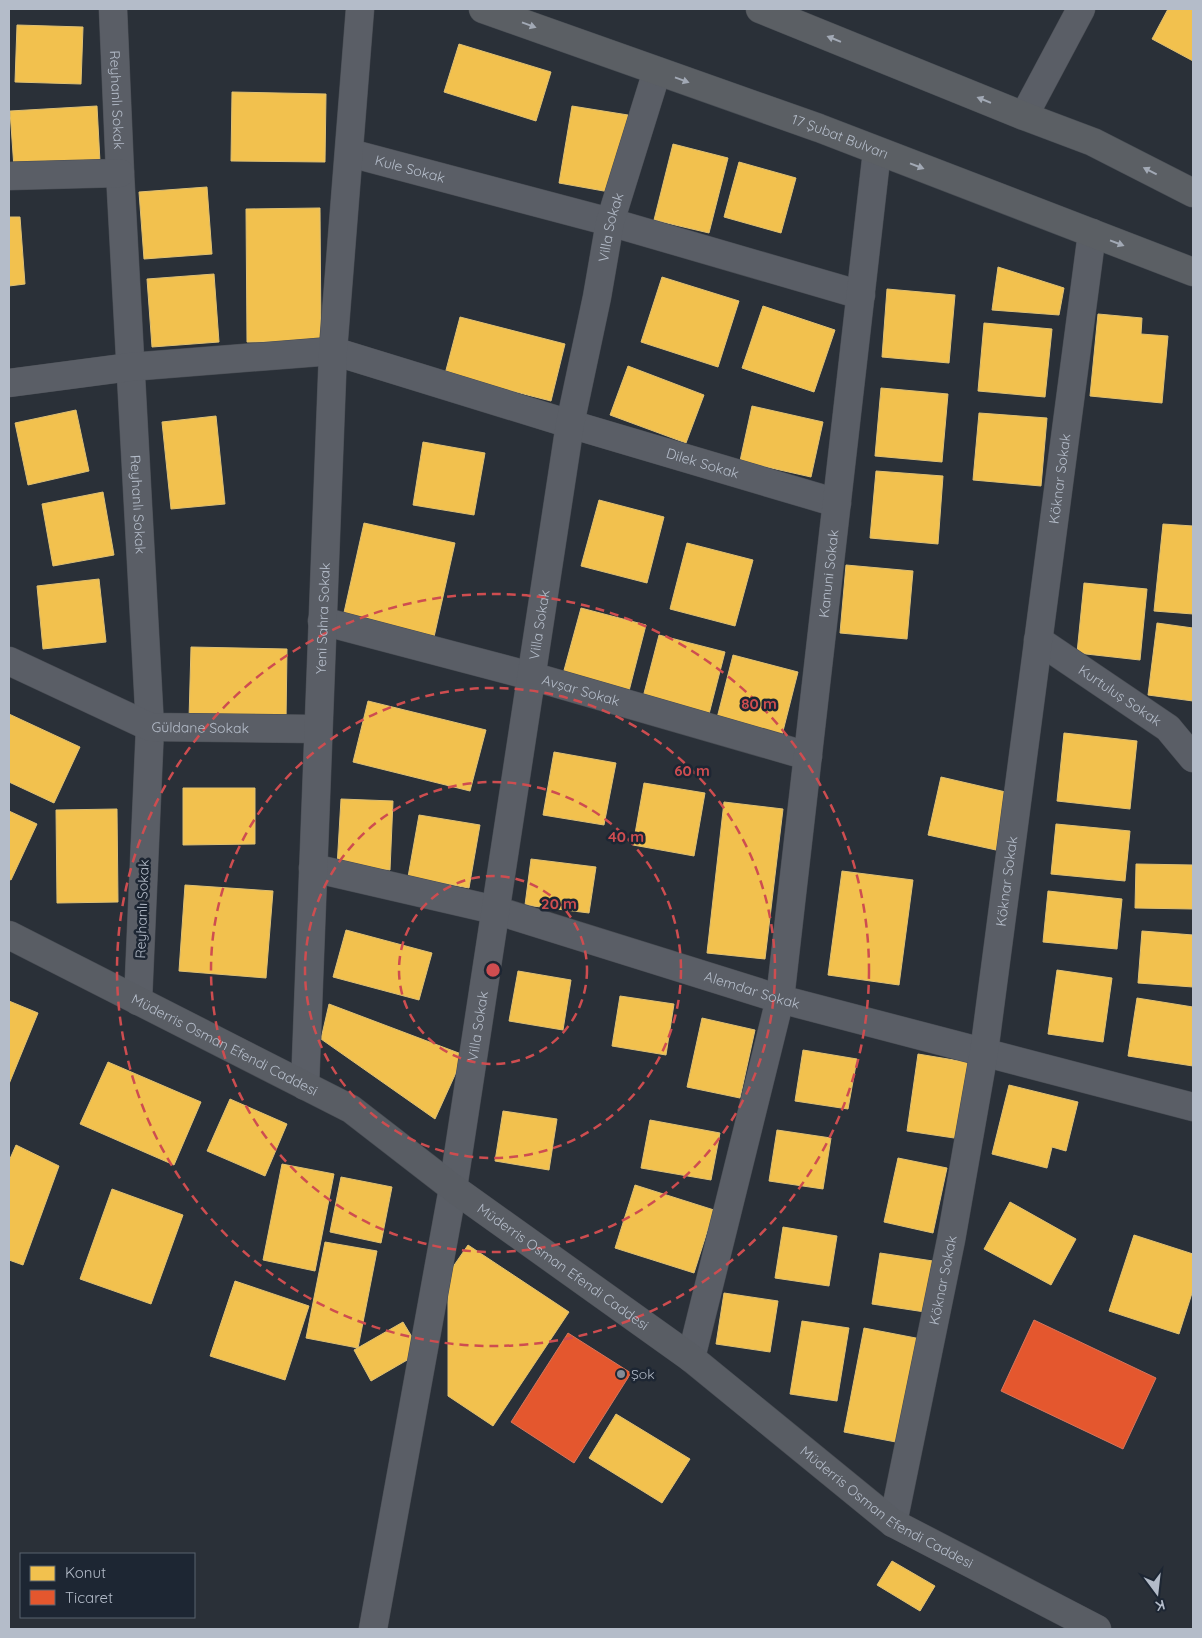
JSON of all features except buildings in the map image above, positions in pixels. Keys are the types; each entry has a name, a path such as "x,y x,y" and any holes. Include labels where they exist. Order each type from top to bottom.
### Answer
{"highway":[{"name":"17 Şubat Bulvarı","path":"483,9 820,128 1193,272"},
{"path":"760,9 1093,142 1193,193"}],"main road":[{"name":"Müderris Osman Efendi Caddesi","path":"9,935 350,1109 453,1188 691,1358 893,1522 1097,1629"}],"street":[{"name":"Reyhanlı Sokak","path":"113,9 150,727 138,1001"},
{"path":"350,153 360,9"},
{"path":"1024,116 1081,9"},
{"name":"Villa Sokak","path":"373,1629 453,1188 570,424 597,297 610,222 657,71"},
{"name":"Kanuni Sokak","path":"691,1358 780,999 877,151"},
{"name":"Kule Sokak","path":"350,153 610,222 861,295"},
{"name":"Yeni Sahra Sokak","path":"305,1086 333,351 350,153"},
{"path":"9,176 120,173"},
{"name":"Köknar Sokak","path":"893,1522 951,1240 984,1052 1092,233"},
{"path":"9,383 130,367 333,351"},
{"name":"Dilek Sokak","path":"333,351 837,503"},
{"name":"Avşar Sokak","path":"322,621 531,676 808,756"},
{"name":"Kurtuluş Sokak","path":"1038,640 1168,728 1193,758"},
{"name":"Güldane Sokak","path":"9,661 150,727 318,729"},
{"name":"Alemdar Sokak","path":"313,868 495,910 780,999 1193,1107"}],"place":[{"name":"Şok","path":"621,1374"}]}
